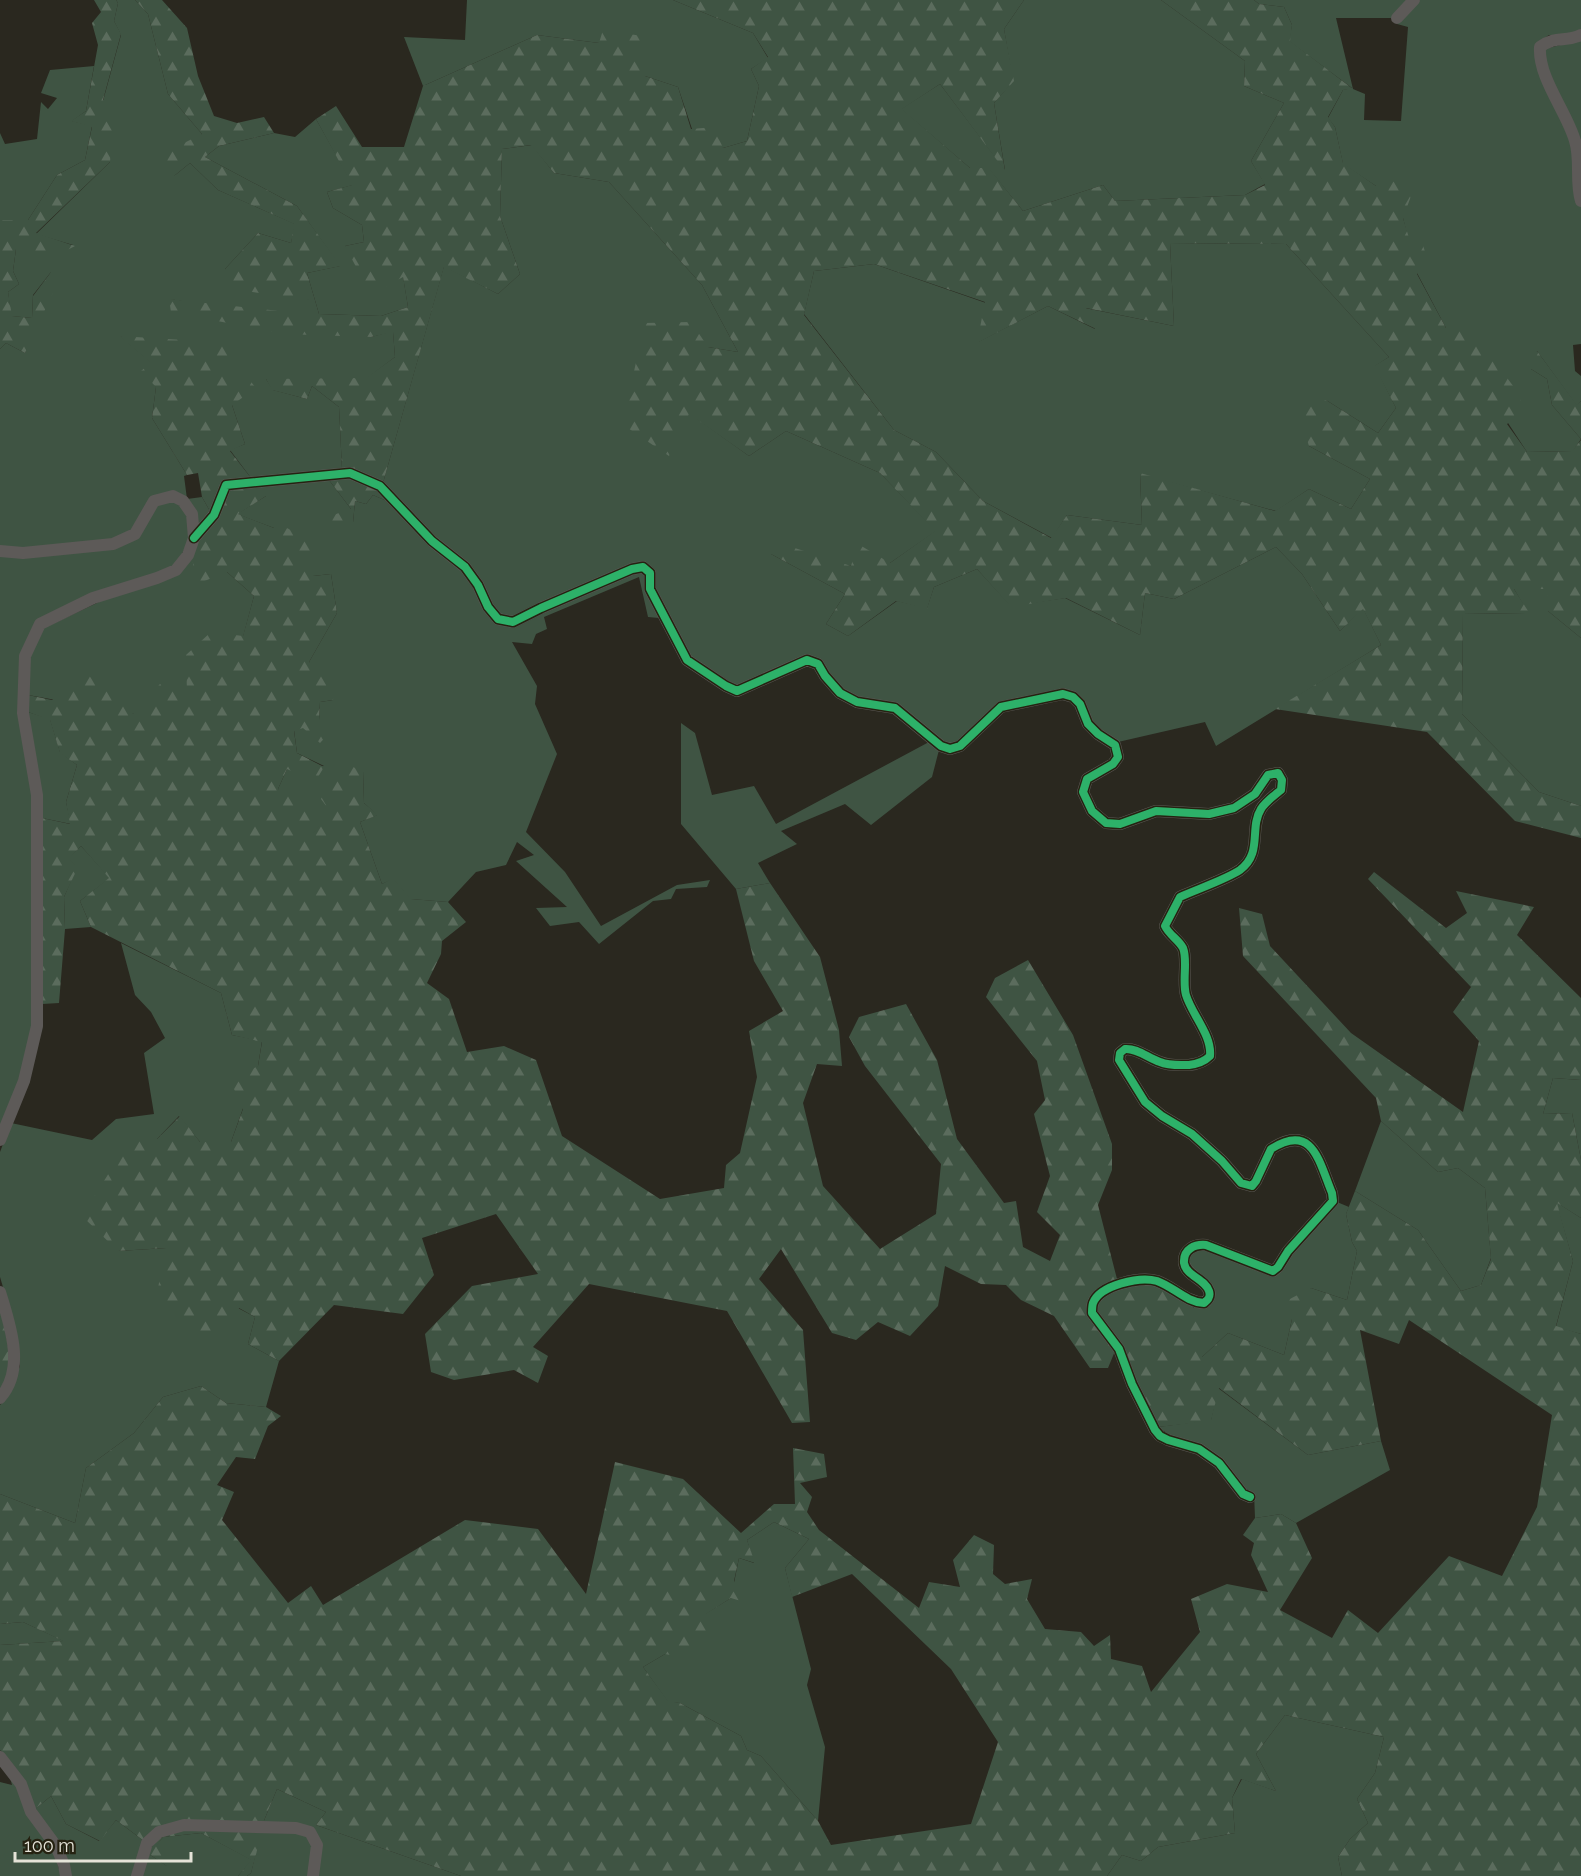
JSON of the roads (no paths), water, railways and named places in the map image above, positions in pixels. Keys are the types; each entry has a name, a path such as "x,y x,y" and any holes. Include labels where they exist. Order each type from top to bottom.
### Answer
{"street":[{"path":"1397,18 1414,0"},
{"path":"1581,36 1573,39 1550,39 1540,46 1539,57 1576,142 1578,187 1581,201"},
{"path":"0,1140 24,1081 37,1026 37,795 24,713 25,656 40,624 93,598 176,570 188,555 195,538 214,515 226,485 350,473 380,486 432,541 465,567 478,585 488,607 498,619 513,622 632,569 643,567 650,573 650,589 687,660 737,691 807,660 818,664 840,693 857,702 895,708 941,746 950,749 960,746 1001,707 1063,694 1073,697 1080,704 1088,724 1115,745 1118,757 1113,764 1087,779 1083,792 1092,811 1106,823 1120,824 1156,811 1209,814 1234,808 1256,794 1268,775 1278,773 1282,780 1281,790 1260,809 1256,825 1255,848 1249,859 1241,869 1180,897 1165,926 1182,947 1186,996 1209,1041 1210,1056 1205,1061 1195,1064 1172,1065 1162,1063 1131,1048 1120,1053 1119,1060 1145,1102 1162,1116 1192,1134 1222,1161 1241,1183 1252,1186 1271,1149 1290,1140 1301,1140 1310,1144 1315,1151 1333,1201 1287,1251 1278,1267 1273,1271 1206,1245 1199,1244 1191,1247 1184,1264 1189,1272 1207,1288 1210,1294 1204,1303 1195,1302 1160,1282 1144,1280 1119,1283 1101,1293 1093,1302 1092,1312 1119,1349 1132,1384 1160,1436 1199,1449 1220,1463 1243,1494 1250,1497"},
{"path":"0,551 23,553 113,544 135,534 154,501 173,496 183,501 192,514 195,538"},
{"path":"0,1292 9,1321 15,1366 6,1391 0,1398"},
{"path":"0,1757 21,1784 31,1812 56,1846 66,1876"},
{"path":"137,1876 147,1843 159,1832 184,1825 296,1828 310,1832 317,1845 313,1876"}]}
